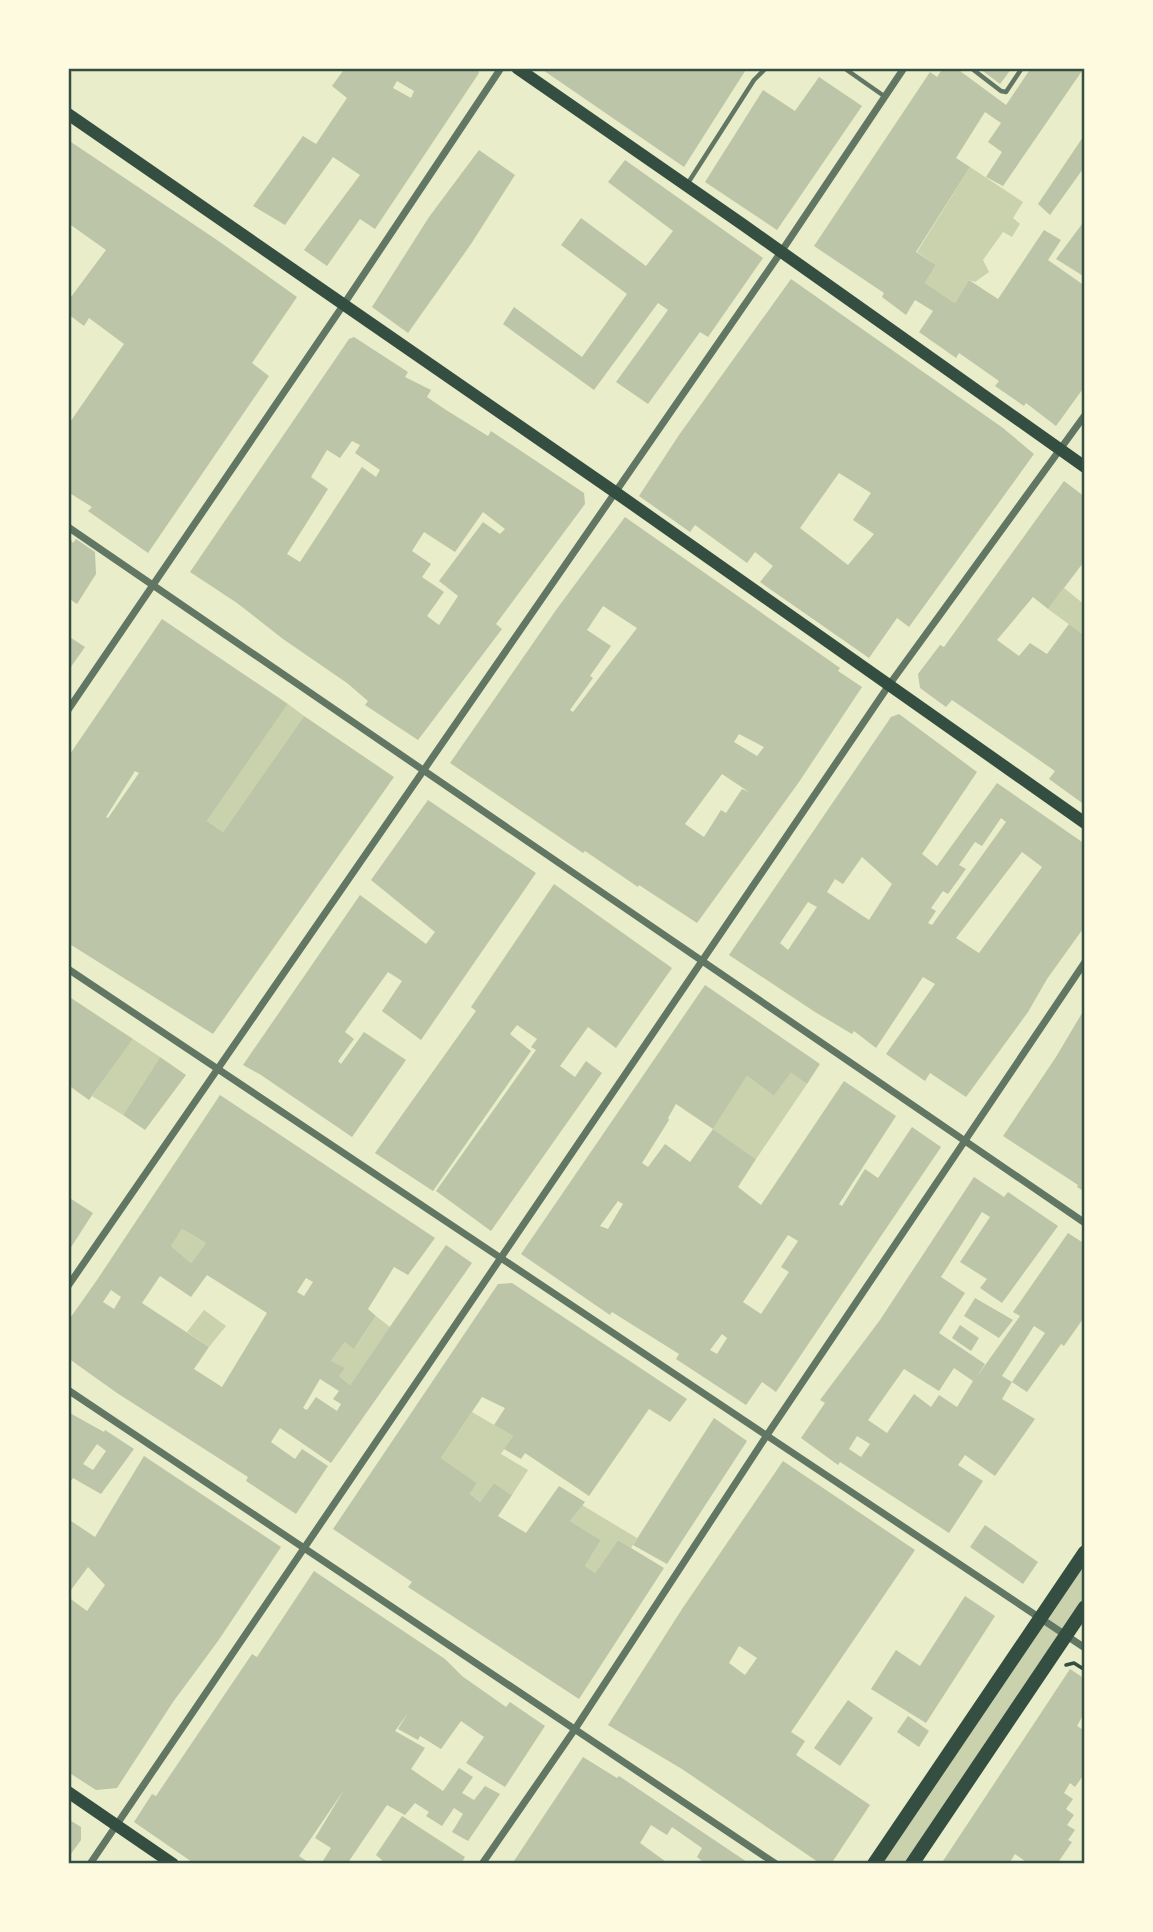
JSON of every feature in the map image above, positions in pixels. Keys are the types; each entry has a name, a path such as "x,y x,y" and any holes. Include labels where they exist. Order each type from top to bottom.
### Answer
{"main road":[{"path":"517,68 1085,467"},
{"path":"68,114 615,492 1085,823"},
{"path":"874,1864 1085,1552"},
{"path":"912,1864 1085,1607"},
{"path":"68,1793 173,1864"}],"street":[{"path":"68,710 501,68"},
{"path":"68,1286 781,252 904,68"},
{"path":"90,1864 889,685 1085,415"},
{"path":"68,527 1085,1223"},
{"path":"482,1864 575,1729 766,1435 1085,962"},
{"path":"68,969 1085,1648"},
{"path":"68,1390 776,1864"}],"lane":[{"path":"686,186 754,80 766,68"},
{"path":"844,68 885,97"},
{"path":"971,68 1006,92 1022,68"}],"path":[{"path":"1059,1675 1067,1664 1074,1663 1085,1670"}],"green space":[{"path":"970,167 1023,202 1013,218 1020,224 1012,237 1003,232 983,260 989,272 975,282 969,280 955,303 925,283 936,265 917,252"},
{"path":"1064,588 1085,605 1085,636 1048,609"},
{"path":"288,704 304,716 223,832 207,821"},
{"path":"133,1039 160,1057 123,1115 92,1096"},
{"path":"791,1073 807,1084 756,1159 713,1129 747,1076 774,1096"},
{"path":"182,1229 206,1243 191,1263 171,1246"},
{"path":"204,1310 226,1326 209,1347 187,1332"},
{"path":"376,1316 390,1327 350,1385 339,1376 344,1368 331,1361 345,1342 355,1348"},
{"path":"472,1412 513,1436 501,1454 528,1470 512,1495 494,1483 480,1502 470,1494 477,1483 441,1458"},
{"path":"582,1505 637,1538 631,1548 618,1540 595,1573 585,1566 601,1540 570,1521"},
{"path":"1085,1552 1085,1607 912,1864 874,1864"}],"building":[{"path":"345,68 478,68 479,73 375,229 360,219 327,266 304,250 360,175 333,157 285,225 253,206 303,136 316,144 347,98 332,86","holes":["397,81 414,91 411,98 393,88"]},
{"path":"540,68 747,68 684,167"},
{"path":"943,68 956,68 1006,105 1031,68 1084,68 1003,186 986,177 1002,152 988,142 1001,123 985,112 956,158 970,167 916,252 936,265 925,283 955,303 969,280 998,299 1044,230 1061,240 1048,260 1085,286 1085,386 1056,426 1026,403 1024,406 995,386 999,381 959,353 956,358 919,332 933,311 915,300 906,315 882,297 884,293 814,246 930,72 937,77"},
{"path":"979,68 1012,68 1000,84"},
{"path":"819,77 862,106 777,230 705,182 763,90 795,111"},
{"path":"1085,134 1085,166 1050,215 1038,204"},
{"path":"68,140 297,297 252,363 269,376 148,553 88,511 92,507 68,492 68,425 124,344 89,318 84,326 68,314 68,301 106,250 68,223"},
{"path":"479,150 515,175 471,244 408,333 372,307 429,217"},
{"path":"625,160 763,258 708,337 700,332 648,404 616,382 668,310 658,303 594,390 503,324 514,307 582,357 627,294 561,245 581,218 646,266 673,231 608,182"},
{"path":"1085,220 1085,277 1056,259"},
{"path":"791,279 1003,428 1034,454 909,627 897,618 869,658 760,582 773,566 755,552 747,563 695,525 690,532 639,496 679,435","holes":["839,473 871,493 853,520 874,534 848,565 800,528"]},
{"path":"354,337 408,372 405,377 431,390 427,397 446,410 488,436 491,431 584,493 585,504 496,624 502,629 418,740 365,705 368,701 347,683 190,572 349,339","holes":["352,441 360,445 355,453 380,470 376,477 362,467 300,562 287,554 328,489 311,477 327,450 340,458","483,512 505,529 500,534 483,522 439,581 458,596 439,625 427,616 444,592 422,577 431,564 412,551 424,532 455,552"]},
{"path":"1064,481 1085,497 1085,565 1083,563 1048,609 1033,597 997,640 1019,656 1030,643 1047,654 1069,624 1085,636 1085,805 1049,779 1055,771 952,700 946,707 920,688 918,674 940,645 944,647"},
{"path":"625,517 840,668 838,671 862,687 799,782 697,923 585,851 583,853 450,763 556,610","holes":["603,606 637,628 573,712 570,710 593,678 590,676 611,646 587,630","739,734 764,747 757,756 734,742","722,774 749,792 742,789 726,813 721,810 704,837 685,824"]},
{"path":"68,535 73,543 76,539 95,552 96,574 77,604 68,598"},
{"path":"162,619 288,704 207,821 223,832 304,716 394,777 213,1034 68,943 68,757","holes":["135,771 139,773 108,818 106,817"]},
{"path":"68,636 85,647 68,671"},
{"path":"899,714 977,772 922,854 937,866 997,783 1085,844 1085,926 1047,979 1028,1012 966,1097 930,1073 925,1081 886,1054 935,984 923,977 876,1048 854,1031 852,1034 815,1012 729,955 891,717","holes":["1001,818 1006,822 932,925 928,923 936,911 931,908 943,891 948,894 966,869 959,865 975,842 982,846","1022,852 1042,867 979,953 956,938","862,857 892,884 869,920 827,892 835,879 843,884","808,902 817,907 788,950 780,943"]},
{"path":"428,800 536,873 421,1040 382,1011 402,981 388,972 345,1032 354,1039 338,1061 341,1064 364,1032 406,1060 352,1137 243,1065 360,895 426,944 435,932 371,880"},
{"path":"554,884 672,968 616,1048 588,1027 560,1066 575,1077 586,1061 602,1073 491,1231 436,1191 536,1050 531,1047 537,1039 517,1025 510,1034 531,1051 433,1191 375,1153 476,1011 471,1007"},
{"path":"705,985 820,1064 807,1084 791,1073 774,1096 747,1076 713,1129 756,1159 738,1187 761,1205 844,1081 896,1116 839,1204 842,1206 865,1169 878,1178 912,1127 941,1147 776,1392 762,1382 746,1405 676,1359 679,1354 612,1312 610,1315 521,1254","holes":["676,1104 713,1129 690,1162 665,1144 648,1167 642,1163","618,1201 623,1204 608,1229 600,1226","788,1235 798,1241 781,1267 789,1272 761,1314 743,1302","722,1334 727,1338 717,1354 710,1350"]},
{"path":"68,996 133,1039 89,1100 68,1085"},
{"path":"1085,1008 1085,1192 1003,1136"},
{"path":"160,1057 186,1075 145,1130 123,1115"},
{"path":"220,1095 435,1238 408,1275 394,1267 368,1309 376,1316 354,1349 345,1342 331,1361 345,1368 339,1376 350,1385 446,1245 472,1263 331,1463 280,1428 271,1442 295,1459 302,1449 328,1466 296,1514 246,1481 248,1477 117,1393 68,1358 68,1321","holes":["182,1229 206,1243 191,1263 171,1246","207,1275 267,1313 222,1387 194,1369 209,1347 142,1303 160,1276 191,1297","306,1278 313,1282 304,1296 297,1292","111,1290 121,1297 114,1309 103,1302","320,1379 339,1391 333,1399 341,1404 337,1411 316,1397 307,1410 303,1408"]},
{"path":"974,1177 1004,1197 1008,1192 1058,1226 1002,1303 980,1288 987,1279 960,1262 990,1217 982,1212 941,1277 965,1293 939,1333 985,1364 976,1378 1020,1316 1013,1312 1068,1233 1085,1244 1085,1316 1027,1392 1012,1382 1002,1399 1035,1419 995,1476 965,1455 958,1465 983,1481 949,1533 840,1462 838,1465 801,1438 825,1403 820,1400 880,1320","holes":["1034,1326 1045,1333 1012,1382 1002,1376","954,1368 973,1381 957,1407 939,1395 931,1407 914,1394 887,1433 868,1420 904,1369 939,1391","857,1436 870,1444 861,1457 849,1449"]},
{"path":"68,1197 93,1213 68,1252"},
{"path":"512,1283 687,1399 670,1422 649,1409 589,1496 525,1453 521,1459 504,1449 513,1436 494,1425 505,1408 482,1397 441,1458 477,1483 470,1494 480,1502 494,1483 512,1495 498,1516 526,1533 559,1486 585,1502 570,1521 601,1540 585,1566 595,1573 618,1540 664,1568 579,1699 408,1587 412,1582 333,1529 498,1284"},
{"path":"975,1298 1013,1320 999,1338 964,1316"},
{"path":"960,1325 979,1338 971,1351 952,1338"},
{"path":"68,1412 104,1432 105,1430 134,1449 101,1494 73,1478 68,1485","holes":["97,1444 106,1451 93,1470 83,1464"]},
{"path":"714,1418 747,1441 667,1564 633,1545"},
{"path":"144,1456 281,1547 117,1788 96,1790 68,1772 68,1597 87,1611 105,1585 88,1567 68,1594 68,1519 95,1537"},
{"path":"783,1461 915,1550 791,1732 805,1741 796,1755 870,1805 831,1864 821,1864 682,1769 608,1725 682,1609","holes":["739,1646 757,1658 745,1675 729,1663"]},
{"path":"985,1525 1038,1562 1023,1584 970,1547"},
{"path":"314,1571 445,1659 462,1676 506,1707 510,1702 545,1726 505,1787 466,1763 484,1737 461,1721 441,1749 420,1736 418,1740 398,1729 408,1713 395,1731 425,1748 411,1769 443,1791 459,1768 473,1777 462,1793 474,1800 485,1786 500,1794 468,1841 452,1832 463,1814 454,1808 442,1826 426,1816 429,1812 415,1803 405,1815 387,1805 347,1864 321,1864 331,1848 315,1838 344,1790 299,1856 311,1864 195,1864 134,1822 152,1794 156,1796 252,1654 257,1657"},
{"path":"965,1596 995,1616 926,1723 871,1689 896,1650 920,1666"},
{"path":"1070,1669 1085,1679 1085,1719 1082,1717 1077,1726 1085,1731 1085,1773 1075,1787 1070,1783 1064,1793 1073,1799 1066,1809 1074,1815 1067,1825 1075,1830 1068,1840 1072,1842 1057,1864 1029,1864 1015,1854 1010,1862 1013,1864 941,1864"},
{"path":"848,1700 873,1718 840,1766 814,1748"},
{"path":"908,1716 929,1731 919,1747 897,1732"},
{"path":"583,1757 617,1778 619,1776 750,1864 706,1864 697,1857 702,1848 672,1827 667,1835 651,1825 640,1843 669,1864 512,1864"},
{"path":"402,1816 465,1857 461,1864 380,1864 382,1860 376,1855"},
{"path":"68,1819 81,1827 81,1840 68,1858"}]}
